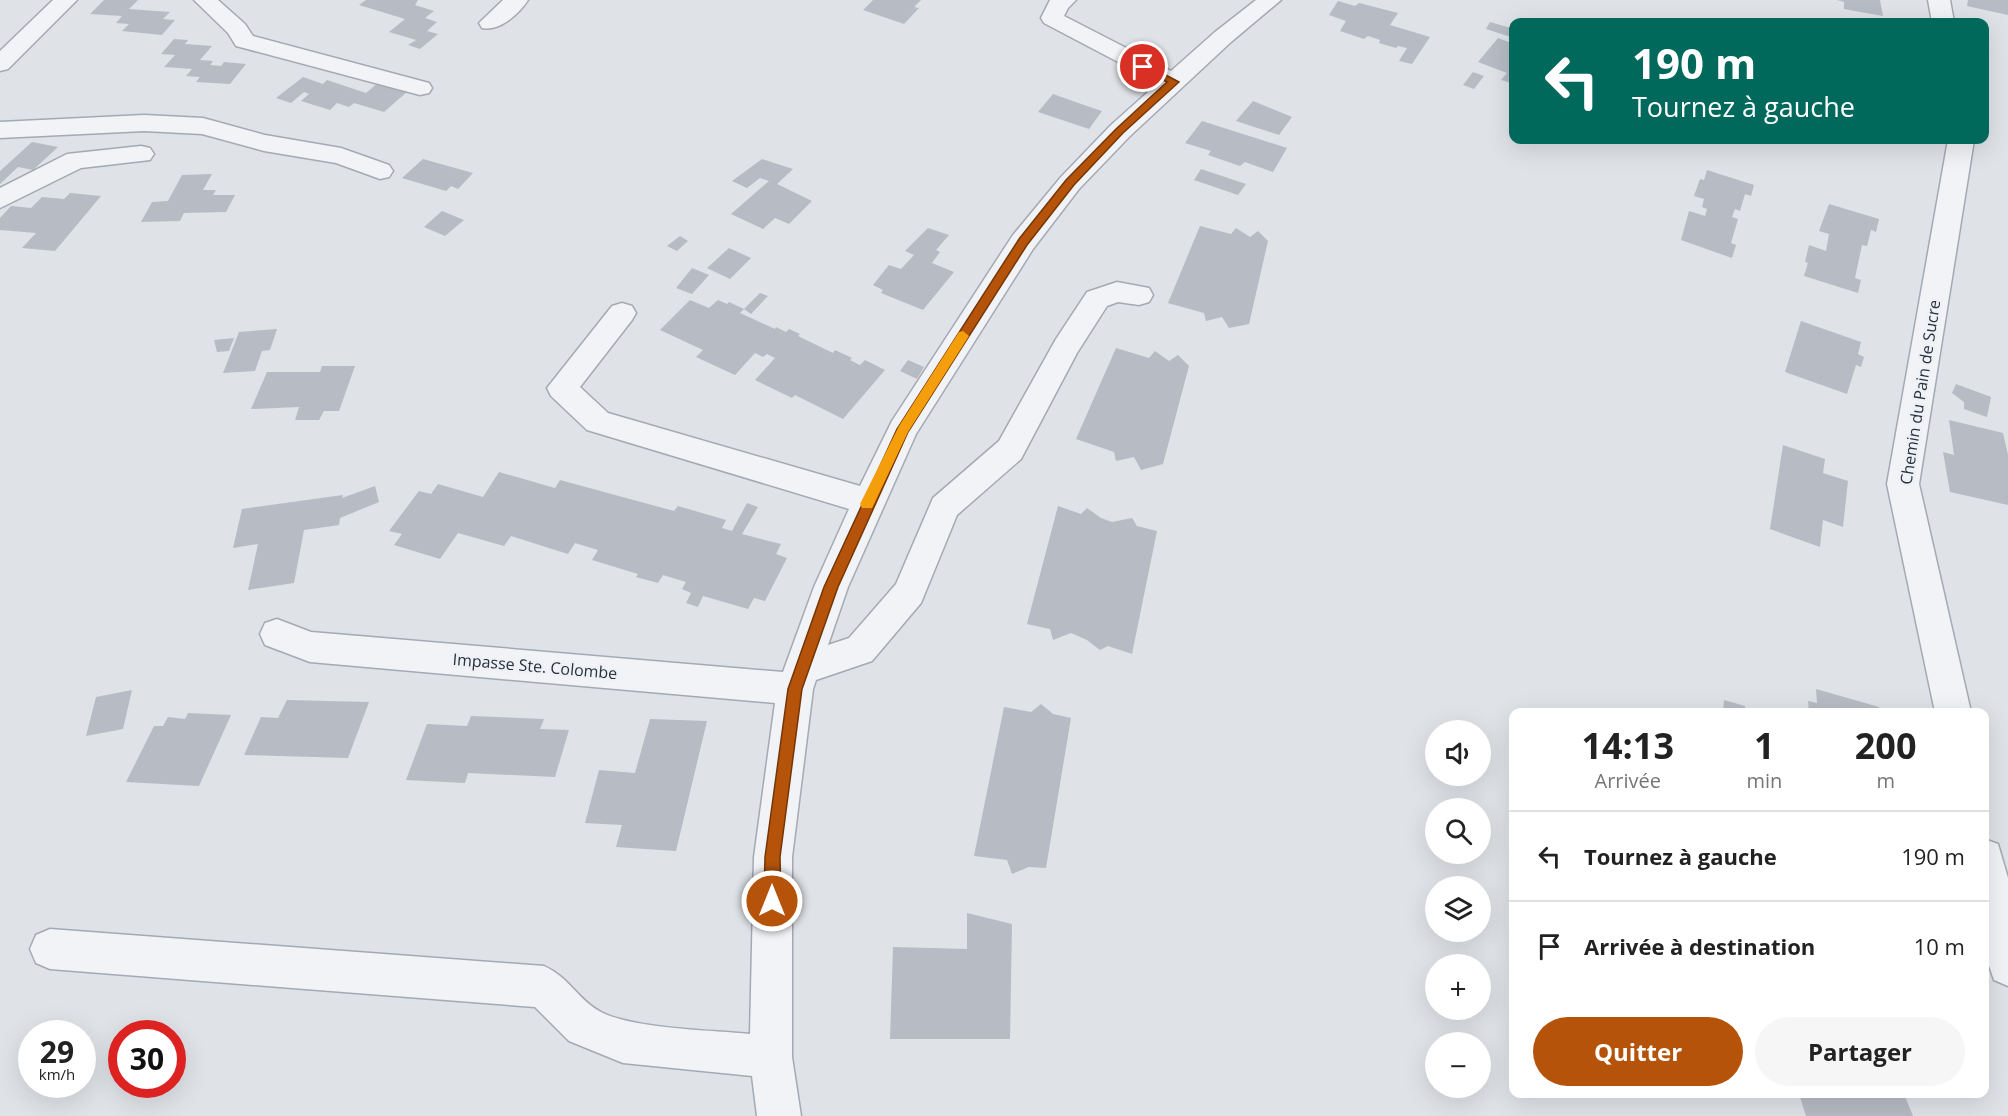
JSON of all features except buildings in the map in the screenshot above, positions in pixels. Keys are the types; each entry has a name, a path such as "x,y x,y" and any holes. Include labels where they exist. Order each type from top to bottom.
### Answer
{"street":[{"path":"0,64 66,0"},
{"path":"205,0 237,29 244,41 420,88"},
{"path":"490,23 517,0"},
{"path":"1065,0 1058,4 1052,18 1128,60 1174,82"},
{"path":"779,1116 771,1057 772,857 798,679 831,587 868,502 903,429 1023,242 1070,183 1120,131 1270,0"},
{"path":"1939,0 1942,18"},
{"path":"0,130 144,123 203,126 264,143 341,156 380,171"},
{"name":"Chemin du Pain de Sucre","path":"1952,708 1903,484 1960,144"},
{"path":"0,199 76,160 141,154"},
{"path":"798,679 860,650 909,593 944,507 1010,450 1066,347 1097,299 1118,292 1139,295"},
{"path":"622,313 562,388 598,422 868,502"},
{"name":"Impasse Ste. Colombe","path":"277,634 310,647 798,679"},
{"path":"1989,880 2008,966"},
{"path":"50,949 544,987 584,1026 623,1042 771,1057"}],"slow traffic":[{"path":"867,504 903,429 963,336"}],"route":[{"path":"772,901 772,857 795,689 831,587 868,502 903,429 1023,242 1070,183 1120,131 1174,82 1143,67"}]}
